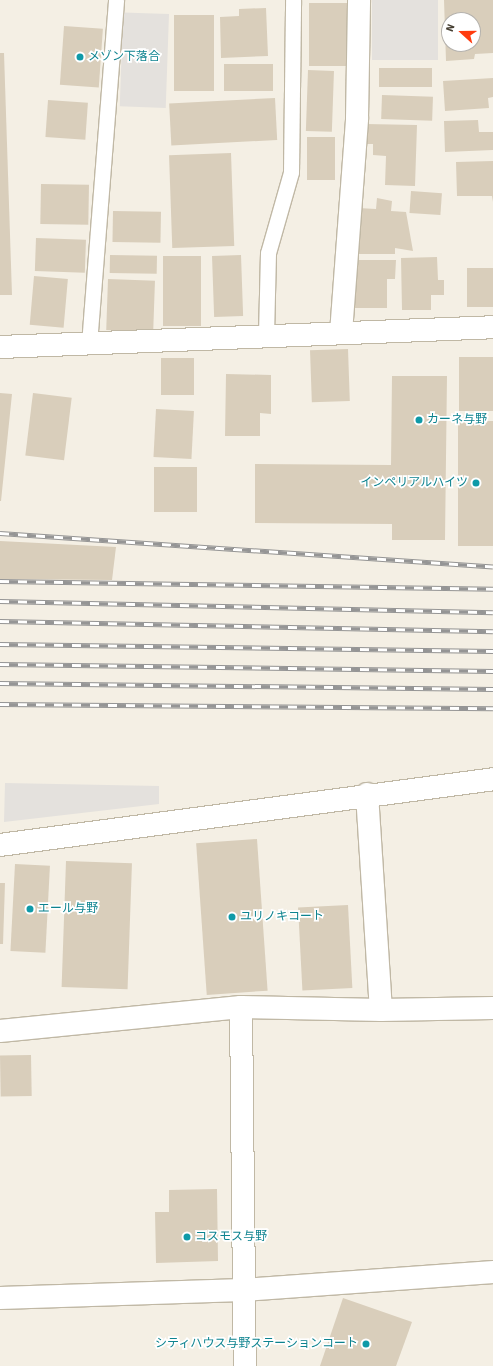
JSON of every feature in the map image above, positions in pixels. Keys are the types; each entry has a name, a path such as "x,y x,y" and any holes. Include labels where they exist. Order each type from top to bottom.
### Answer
{"street":[{"path":"341,333 357,118 359,0"},
{"path":"0,348 266,335 493,327"},
{"path":"0,845 367,794 493,779"},
{"path":"367,794 381,1010"},
{"path":"241,1007 245,1366"},
{"path":"0,1031 241,1007 381,1010 493,1008"},
{"path":"0,1298 243,1290 493,1272"}],"lane":[{"path":"89,344 116,0"},
{"path":"266,335 268,254 291,172 293,0"}],"shaded area":[{"path":"372,0 438,0 438,60 372,60"},
{"path":"123,12 169,14 166,108 120,106"},
{"path":"5,783 159,786 159,804 4,822"}],"building":[{"path":"444,0 493,0 493,53 475,54 474,59 446,61 446,52 481,52 481,12 444,12"},
{"path":"309,3 347,3 347,66 309,66"},
{"path":"266,8 268,56 221,58 220,17 239,16 239,9"},
{"path":"174,15 214,15 214,91 174,91"},
{"name":"メゾン下落合","path":"64,26 103,29 99,88 60,85"},
{"path":"0,53 4,53 12,295 0,295"},
{"path":"224,64 273,64 273,91 224,91"},
{"path":"379,68 432,68 432,87 379,87"},
{"path":"308,70 334,71 332,132 306,131"},
{"path":"493,78 493,97 488,98 489,108 445,111 443,81"},
{"path":"382,95 433,97 432,121 381,119"},
{"path":"275,98 277,140 171,145 169,104"},
{"path":"48,100 88,103 85,140 45,137"},
{"path":"478,120 479,132 493,132 493,150 445,152 444,121"},
{"path":"366,124 417,125 415,186 385,185 386,156 373,155 373,144 366,144"},
{"path":"307,137 335,137 335,180 307,180"},
{"path":"231,153 234,246 172,248 169,155"},
{"path":"493,161 493,202 492,196 457,196 456,162"},
{"path":"41,184 89,185 88,225 40,224"},
{"path":"411,191 442,193 440,215 409,213"},
{"path":"377,198 392,201 391,211 406,212 413,251 395,248 395,254 356,254 358,208 376,209"},
{"path":"113,211 161,212 160,243 112,242"},
{"path":"36,238 86,240 85,273 35,271"},
{"path":"110,255 157,256 157,274 110,273"},
{"path":"241,255 243,316 214,317 212,256"},
{"path":"163,256 201,256 201,326 163,326"},
{"path":"437,257 438,280 444,280 444,295 431,295 431,310 402,310 401,258"},
{"path":"354,260 396,260 395,279 387,279 387,308 354,308"},
{"path":"467,268 493,268 493,307 467,307"},
{"path":"34,276 68,279 64,328 30,325"},
{"path":"108,279 155,281 153,332 106,330"},
{"path":"348,349 350,401 312,402 310,350"},
{"path":"459,357 493,357 493,411 459,411"},
{"path":"161,358 194,358 194,395 161,395"},
{"path":"226,374 271,375 271,414 260,413 260,436 225,436"},
{"name":"カーネ与野","path":"392,376 447,376 445,540 392,540 392,524 255,523 255,464 391,465"},
{"path":"0,393 12,394 1,501 0,501"},
{"path":"33,393 72,398 64,460 25,456"},
{"path":"156,409 194,411 191,459 153,457"},
{"name":"インペリアルハイツ","path":"458,421 493,421 493,546 458,546"},
{"path":"154,467 197,467 197,512 154,512"},
{"path":"0,541 116,547 112,580 0,579"},
{"name":"ユリノキコート","path":"257,839 268,991 207,995 196,843"},
{"path":"66,861 132,863 128,989 62,987"},
{"name":"エール与野","path":"15,864 50,866 45,953 10,951"},
{"path":"0,883 5,883 3,944 0,944"},
{"path":"348,905 352,988 302,991 298,908"},
{"path":"31,1055 32,1096 1,1097 0,1056"},
{"name":"コスモス与野","path":"217,1189 218,1261 156,1263 155,1212 169,1212 169,1190"},
{"name":"シティハウス与野ステーションコート","path":"343,1298 412,1322 396,1366 320,1366"}],"railway":[{"path":"0,533 493,567"},
{"path":"0,581 493,589"},
{"path":"0,601 493,612"},
{"path":"0,621 493,631"},
{"path":"0,644 493,651"},
{"path":"0,664 493,671"},
{"path":"0,683 493,689"},
{"path":"0,704 493,708"}],"place":[{"name":"メゾン下落合","path":"80,57"},
{"name":"カーネ与野","path":"419,420"},
{"name":"インペリアルハイツ","path":"476,483"},
{"name":"エール与野","path":"30,909"},
{"name":"ユリノキコート","path":"232,917"},
{"name":"コスモス与野","path":"187,1237"},
{"name":"シティハウス与野ステーションコート","path":"366,1344"}]}
